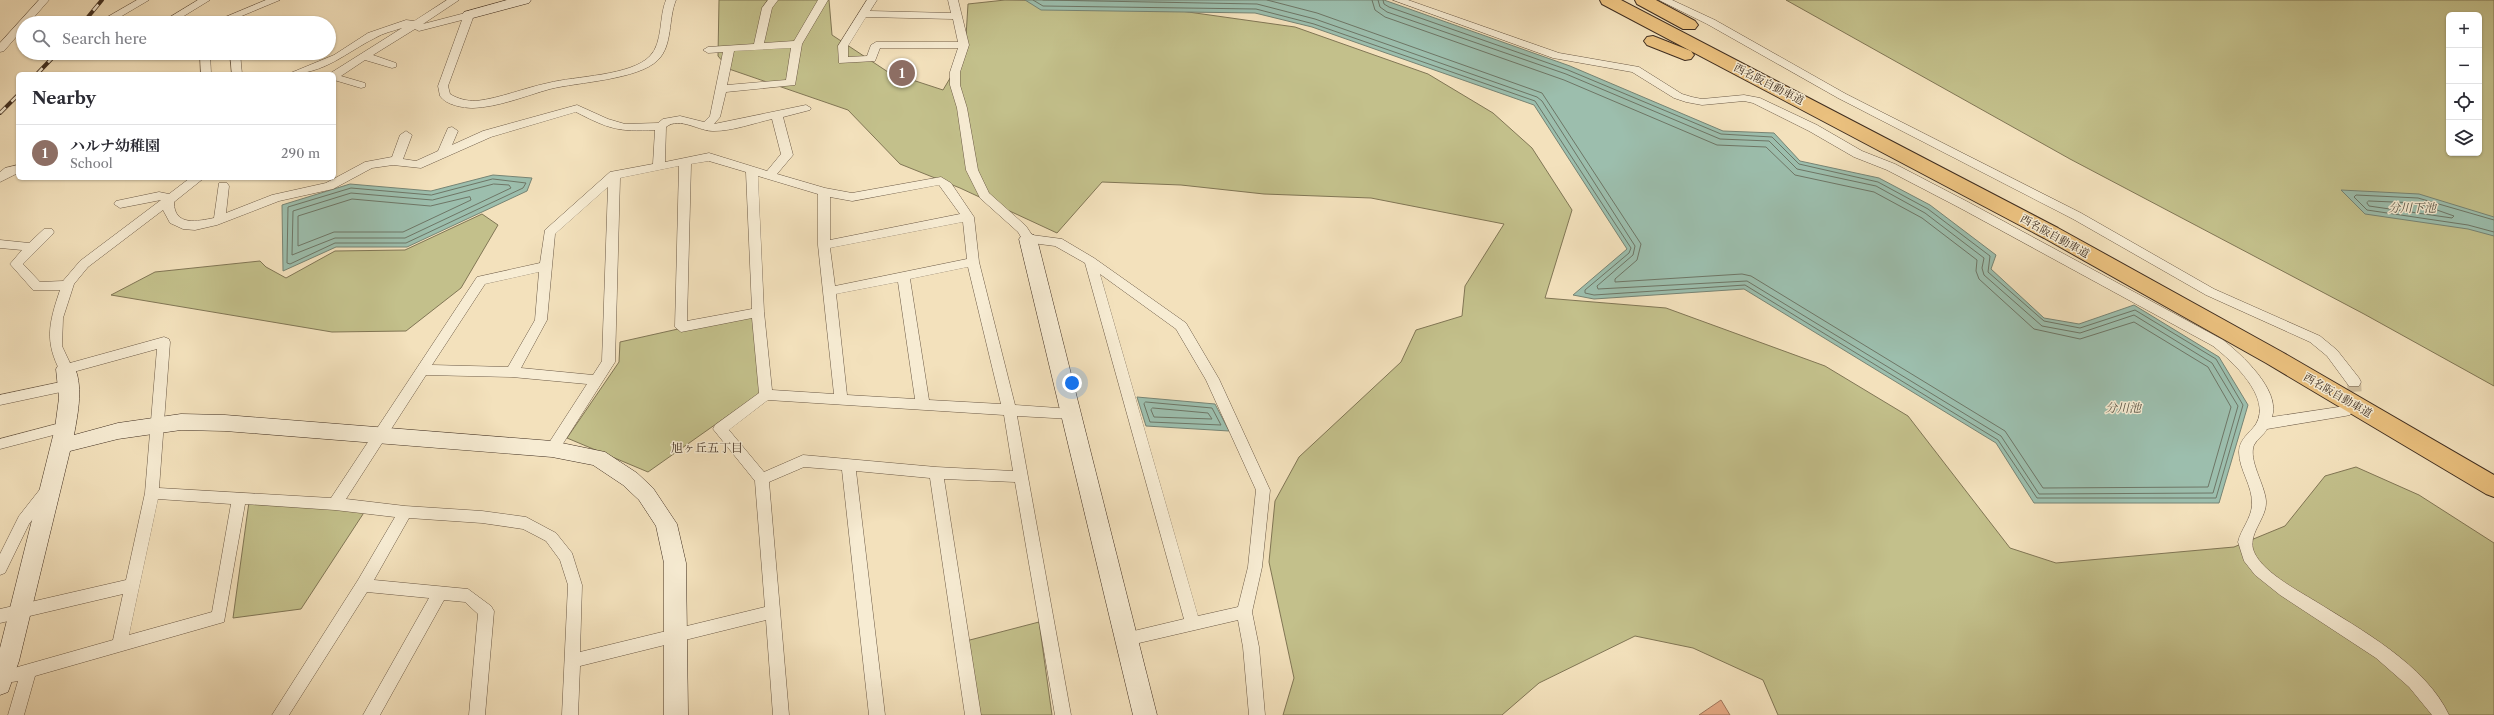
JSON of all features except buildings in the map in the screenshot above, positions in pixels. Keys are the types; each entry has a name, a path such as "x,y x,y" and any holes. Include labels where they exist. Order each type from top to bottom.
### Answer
{"highway":[{"name":"西名阪自動車道","path":"1608,0 1902,153 2098,259 2398,430 2494,487"},
{"name":"西名阪自動車道","path":"1628,0 2112,253 2300,357 2494,470"},
{"path":"1643,0 1779,72 1783,80"},
{"path":"1653,41 1742,81 1879,149 1902,153"}],"street":[{"path":"29,16 44,0"},
{"path":"115,16 144,0"},
{"path":"181,16 205,0"},
{"path":"234,16 275,0"},
{"path":"336,75 454,0"},
{"path":"404,32 524,0"},
{"path":"469,15 442,86 445,96 450,99 463,104 476,104 510,99 549,86 635,68 654,58 662,42 666,8 670,0"},
{"path":"758,47 767,8 772,0"},
{"path":"721,89 791,83 796,44 824,0"},
{"path":"872,0 843,46 843,61 871,59 876,45 964,45"},
{"path":"953,0 964,45 954,78 962,108 972,170 984,195 994,206 1022,229 1028,239 1145,715"},
{"path":"1398,0 1557,56 1635,69 1678,96 1690,100 1702,102 1744,98 1756,100 1813,128 1858,154 1891,167 1964,205 2218,343 2234,354 2255,382 2266,408 2264,424 2249,441 2246,452 2259,496 2259,509 2246,534 2244,547 2250,560 2292,595 2367,643 2407,675 2441,715"},
{"path":"1664,0 1711,22 1842,96 2077,216 2210,292 2315,339 2332,353 2354,382"},
{"path":"863,14 957,16"},
{"path":"336,58 372,35 408,22 422,21"},
{"path":"0,49 16,31"},
{"path":"708,50 796,44"},
{"path":"706,126 715,117 729,49"},
{"path":"364,56 392,65"},
{"path":"205,60 206,72"},
{"path":"236,60 238,72"},
{"path":"298,72 330,60"},
{"path":"336,77 361,85"},
{"path":"166,198 170,213 174,220 183,225 195,226 220,219 276,198 329,186 369,165 396,161 417,165 487,134 578,108 604,122 626,128 661,126 667,121 680,120 714,128 806,108"},
{"path":"769,175 787,155 777,115"},
{"path":"659,166 661,126"},
{"path":"443,153 452,131"},
{"path":"396,161 406,135"},
{"path":"512,372 541,320 549,233 614,175 709,157 824,192 860,197 941,181 947,186 968,217 973,262 1010,412 1063,715"},
{"path":"685,162 681,327 758,312"},
{"path":"0,178 9,170 16,169"},
{"path":"752,169 758,312 766,395"},
{"path":"552,449 608,362 614,175"},
{"path":"1,682 22,611 62,437 68,377 56,346 57,325 68,285 84,264 166,198 195,180"},
{"path":"220,219 223,186"},
{"path":"824,192 824,245 841,400"},
{"path":"120,204 166,198"},
{"path":"824,245 968,217"},
{"path":"48,232 16,264 37,287 68,285"},
{"path":"1028,239 1058,242 1090,261 1182,326 1212,379 1263,490 1255,567 1244,612 1251,647 1257,715"},
{"path":"0,244 32,247"},
{"path":"1090,261 1193,623"},
{"path":"830,291 973,262"},
{"path":"335,504 481,280 546,266"},
{"path":"903,276 923,406"},
{"path":"0,400 164,342 152,492 120,644"},
{"path":"423,370 512,372 597,380"},
{"path":"781,715 774,611 762,479 720,429 766,395 1010,412 1072,414"},
{"path":"2264,424 2345,411"},
{"path":"0,444 118,431 158,424 181,422 225,423 552,449 598,458 630,479 646,494 666,524 675,563 676,715"},
{"path":"762,479 803,461 849,467 1021,477"},
{"path":"849,467 877,715"},
{"path":"936,473 973,715"},
{"path":"2,562 24,520 51,487"},
{"path":"152,492 239,499 335,504 405,512 482,517 526,523 551,537 567,557 575,585 570,715"},
{"path":"1,682 29,670 219,617 239,499"},
{"path":"280,715 363,585 405,512"},
{"path":"0,616 132,585"},
{"path":"363,585 468,596 486,611 477,715"},
{"path":"371,715 440,593"},
{"path":"573,661 676,634 774,611"},
{"path":"1126,639 1244,612"},
{"path":"16,715 29,670"}],"shaded area":[{"path":"719,0 829,0 832,35 888,72 943,90 965,53 968,4 1005,0 1117,2 1295,27 1428,74 1493,113 1532,148 1572,210 1545,298 1666,308 1825,366 1908,416 2010,548 2056,563 2234,547 2285,526 2325,476 2356,467 2419,495 2494,543 2494,715 1778,715 1763,680 1693,648 1635,636 1539,683 1502,715 1283,715 1294,678 1269,562 1275,501 1299,457 1401,362 1416,330 1462,316 1465,286 1504,224 1371,198 1264,194 1181,185 1102,182 1057,233 960,188 900,164 848,110 729,69 718,56"},
{"path":"1786,0 2494,0 2494,386 2364,314 2070,159"},
{"path":"482,214 498,225 461,288 406,331 332,332 111,295 155,272 260,261 266,267 286,278 335,251 405,250"},
{"path":"754,312 760,393 648,472 567,438 619,362 620,342"},
{"path":"249,502 365,511 301,609 233,618"},
{"path":"1039,622 1052,715 980,715 966,641"}],"water":[{"name":"分川池","path":"1025,0 1384,0 1570,66 1723,131 1774,133 1800,161 1879,178 1930,205 1996,255 1991,269 2044,318 2079,324 2134,305 2219,357 2248,405 2219,503 2034,503 1996,443 1744,289 1594,299 1573,295 1627,249 1534,105 1312,27 1255,13 1041,10"},
{"path":"493,175 532,178 527,191 407,247 336,247 283,271 282,205 350,184 431,191"},
{"name":"分川下池","path":"2341,190 2419,194 2494,217 2494,236 2468,229 2365,214"},
{"path":"1137,397 1215,404 1229,431 1146,426"}],"tunnel":[{"path":"2346,410 2355,397 2354,382"}],"railway":[{"path":"89,16 102,0"},
{"path":"39,72 50,60"},
{"path":"0,113 16,97"}],"place":[{"name":"ハルナ幼稚園","path":"902,73"}],"district":[{"name":"旭ヶ丘五丁目","path":"707,448"}]}
